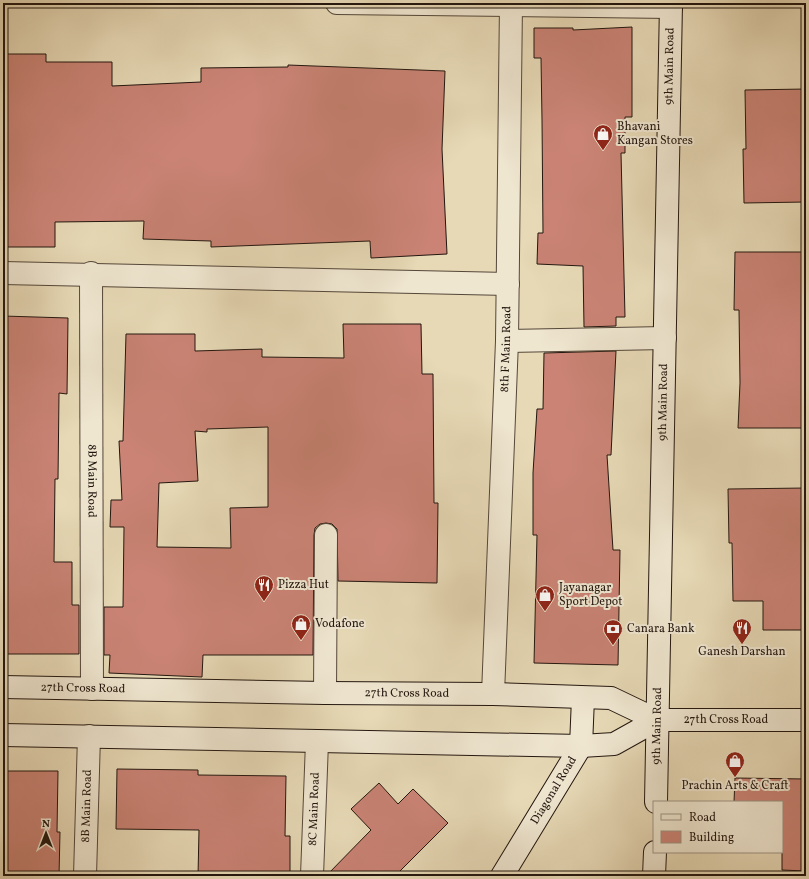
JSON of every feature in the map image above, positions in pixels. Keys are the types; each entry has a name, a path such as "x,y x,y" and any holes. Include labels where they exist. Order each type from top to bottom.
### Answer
{"street":[{"path":"337,3 671,5"},
{"name":"8th F Main Road","path":"493,694 507,341 511,4"},
{"name":"9th Main Road","path":"656,801 671,5"},
{"path":"3,273 91,273 508,284"},
{"name":"8B Main Road","path":"91,273 92,689"},
{"path":"507,341 665,338"},
{"path":"325,693 326,535"},
{"name":"27th Cross Road","path":"3,687 325,693 493,694 610,698 658,720 806,720"},
{"name":"Diagonal Road","path":"505,875 581,746 584,698"},
{"path":"3,735 581,746 614,744 658,720"},
{"name":"8B Main Road","path":"85,876 89,736"},
{"name":"8C Main Road","path":"312,876 317,742"},
{"path":"654,876 655,853"}],"building":[{"path":"632,27 632,117 625,117 625,153 621,153 625,317 616,317 616,326 584,327 583,266 537,264 538,233 543,233 542,120 541,58 534,58 534,28 573,28 573,30"},
{"path":"3,54 46,54 46,62 112,62 112,86 201,82 201,68 288,67 288,65 445,71 442,149 447,254 371,258 370,241 211,247 211,241 143,239 144,221 55,222 55,247 3,247"},
{"path":"806,89 806,202 744,203 743,149 746,149 745,90"},
{"path":"735,252 806,252 806,428 738,428 740,383 739,310 734,310"},
{"path":"3,316 68,318 67,394 59,393 58,479 55,479 54,562 72,562 72,605 79,605 79,654 3,654"},
{"path":"343,324 421,324 422,374 433,374 434,503 438,503 437,583 338,581 337,529 332,524 320,524 315,528 314,535 313,655 203,655 202,677 109,673 110,655 104,655 104,607 123,607 124,527 110,527 111,500 122,500 119,441 123,441 126,334 195,334 195,351 262,349 262,357 344,358","holes":["268,427 268,507 230,508 231,548 157,547 159,483 198,481 195,431 207,432 207,429"]},
{"path":"616,351 611,455 607,455 613,550 620,550 618,665 534,663 537,535 533,535 533,473 537,409 543,409 544,353"},
{"path":"806,488 806,630 763,630 763,601 733,601 732,543 729,543 728,489"},
{"path":"117,769 198,770 198,775 286,776 285,836 290,836 290,876 198,876 199,830 116,829"},
{"path":"3,771 58,771 57,832 60,832 59,876 3,876"},
{"path":"735,778 806,779 806,871 782,870 783,801 734,801"},
{"path":"379,783 398,804 413,789 448,823 395,876 326,876 371,830 351,809"}],"place":[{"name":"Bhavani Kangan Stores","path":"603,151"},
{"name":"Pizza Hut","path":"264,602"},
{"name":"Jayanagar Sport Depot","path":"545,612"},
{"name":"Vodafone","path":"301,641"},
{"name":"Ganesh Darshan","path":"742,645"},
{"name":"Canara Bank","path":"613,646"},
{"name":"Prachin Arts & Craft","path":"735,778"}]}
